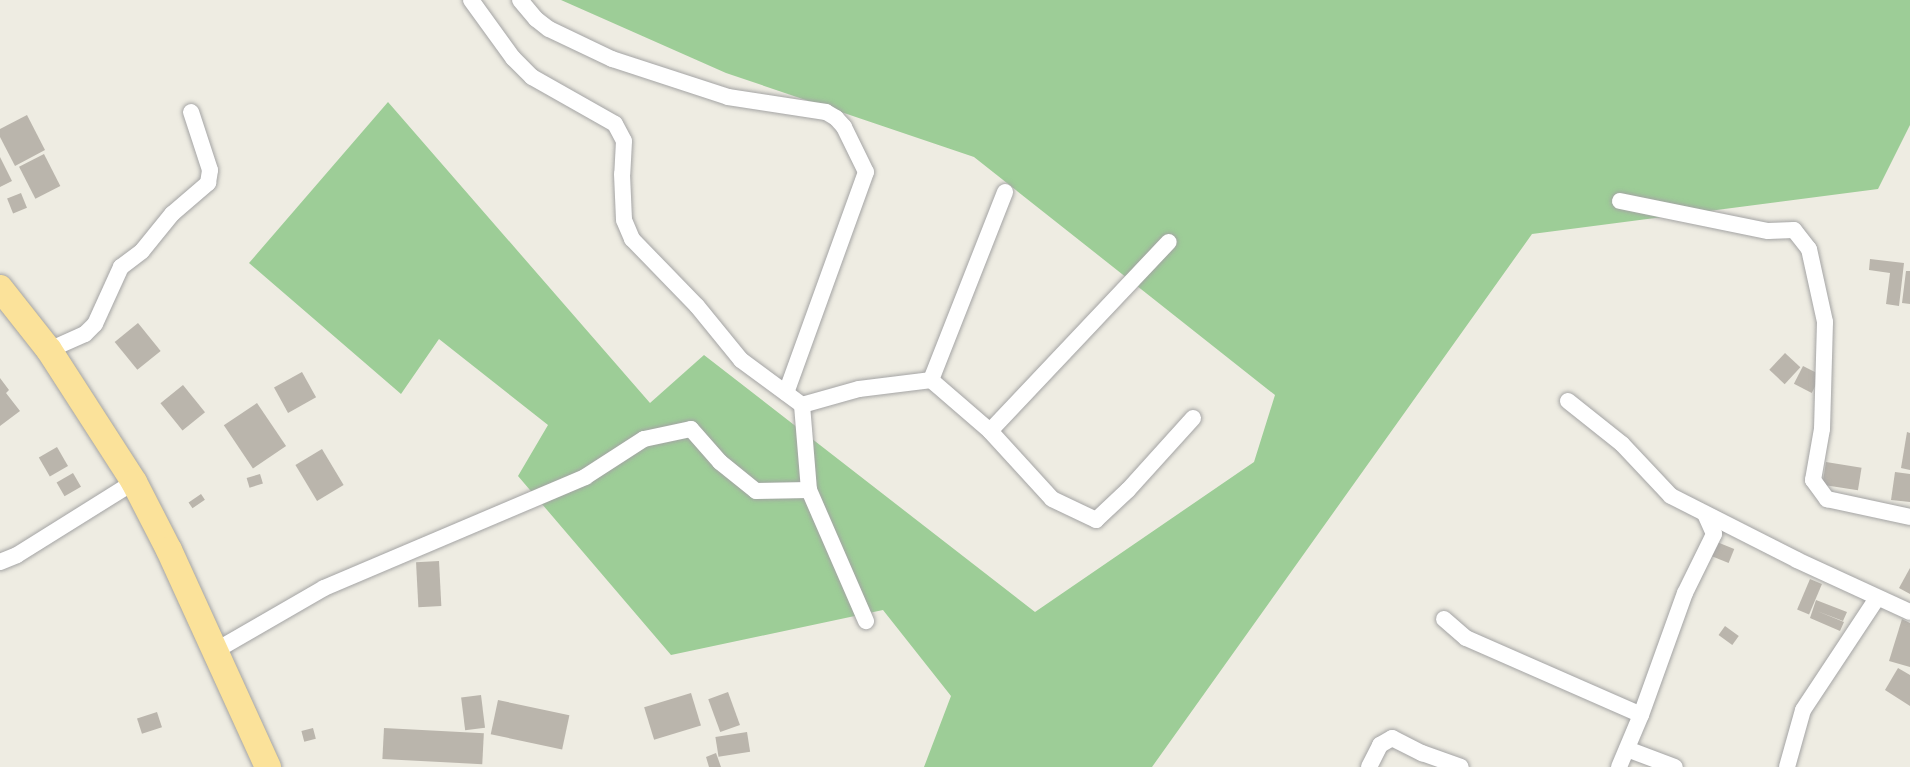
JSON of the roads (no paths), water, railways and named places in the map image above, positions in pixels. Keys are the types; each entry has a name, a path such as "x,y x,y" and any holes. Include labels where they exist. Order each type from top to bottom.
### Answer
{"main road":[{"path":"0,288 50,350 134,482 170,550 268,767"}],"street":[{"path":"471,0 513,58 532,77 615,124 624,141 621,174 624,219 632,239 697,306 741,360 802,405 809,490 867,621"},
{"path":"520,0 536,19 549,29 612,59 728,97 826,112 844,127 866,172 786,393"},
{"path":"50,350 85,334 95,324 121,267 142,251 172,214 208,183 210,170 191,112"},
{"path":"931,380 1005,192"},
{"path":"1620,201 1768,231 1794,230 1809,249 1825,322 1822,429 1813,480 1827,499 1910,517"},
{"path":"990,431 1169,242"},
{"path":"802,405 859,389 931,380 990,431 1052,500 1096,520 1128,490 1193,418"},
{"path":"1568,401 1622,444 1671,496 1876,598 1910,612"},
{"path":"215,651 324,588 585,477 644,439 691,429 720,462 756,491 809,490"},
{"path":"0,562 17,555 134,482"},
{"path":"1619,767 1641,715 1685,593 1714,534 1705,514"},
{"path":"1786,767 1803,710 1876,598"},
{"path":"1444,619 1466,638 1641,715"},
{"path":"1369,767 1380,745 1392,738 1422,753 1461,767"},
{"path":"1627,749 1676,767"}]}
